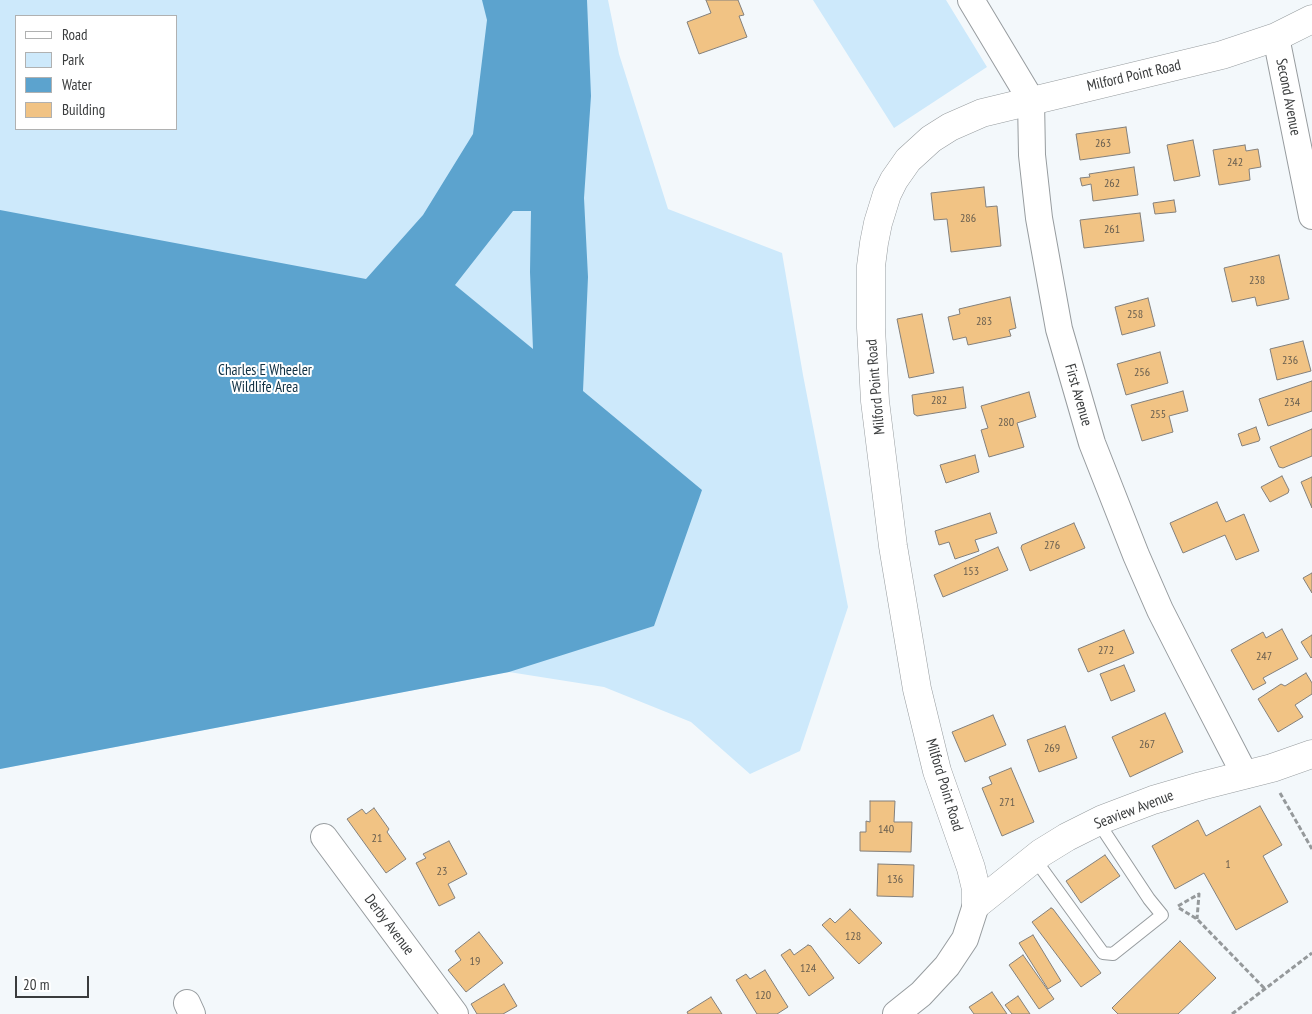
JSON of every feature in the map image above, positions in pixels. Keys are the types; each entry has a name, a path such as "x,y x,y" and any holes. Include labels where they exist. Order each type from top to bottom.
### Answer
{"street":[{"name":"First Avenue","path":"971,0 1031,100 1032,155 1040,227 1059,329 1092,443 1160,610 1245,775"},
{"name":"Milford Point Road","path":"896,1014 921,994 946,966 965,939 976,905 976,890 971,868 948,804 929,739 918,689 893,546 875,401 871,328 871,266 874,243 884,201 894,180 908,160 931,139 950,127 982,113 1213,57 1276,37 1312,19"},
{"name":"Second Avenue","path":"1276,37 1312,216"},
{"name":"Seaview Avenue","path":"976,905 1034,858 1067,837 1098,822 1153,800 1272,768 1312,754"},
{"name":"Derby Avenue","path":"324,837 455,1014"}],"lane":[{"path":"1034,858 1103,953 1113,954 1162,915 1148,899 1098,822"}],"path":[{"path":"1278,790 1312,849"},
{"path":"1197,919 1199,894 1177,906 1197,919 1265,989"},
{"path":"1232,1014 1312,953"}],"green space":[{"name":"Charles E Wheeler Wildlife Area","path":"0,0 608,0 619,54 668,209 782,253 803,375 848,607 800,751 750,774 691,722 604,687 509,672 0,769"},
{"path":"813,0 946,0 987,67 894,128"}],"water":[{"name":"Charles E Wheeler Wildlife Area","path":"482,0 587,0 591,96 584,198 588,277 583,391 702,490 654,626 509,672 0,769 0,210 366,279 423,215 473,134 487,20","holes":["513,211 531,211 530,272 533,349 455,285"]}],"building":[{"path":"706,0 738,0 744,15 739,16 747,37 699,54 687,22 711,13"},
{"path":"1126,127 1130,153 1080,160 1076,134"},
{"path":"1193,140 1200,176 1174,181 1167,145"},
{"path":"1245,145 1246,151 1258,149 1261,167 1249,169 1250,180 1219,185 1213,150"},
{"path":"1134,167 1138,195 1093,201 1091,184 1082,186 1080,178 1090,177 1089,174"},
{"path":"984,187 986,207 997,206 1001,246 951,252 947,219 934,220 931,193"},
{"path":"1174,200 1176,212 1155,214 1153,203"},
{"path":"1140,213 1144,241 1084,248 1080,220"},
{"path":"1279,255 1289,299 1257,306 1255,297 1232,302 1224,268"},
{"path":"1010,297 1016,328 1009,330 1011,336 968,345 966,337 953,340 948,317 960,314 959,309"},
{"path":"1148,298 1155,326 1122,335 1115,307"},
{"path":"922,314 934,373 909,378 897,319"},
{"path":"1303,341 1311,371 1277,380 1270,349"},
{"path":"1160,352 1168,383 1126,395 1117,364"},
{"path":"1312,381 1312,411 1268,426 1259,399"},
{"path":"963,387 966,408 917,416 914,414 912,395"},
{"path":"1183,391 1188,411 1169,416 1173,432 1142,441 1131,405"},
{"path":"1029,392 1036,417 1017,423 1024,447 989,457 981,430 988,428 981,406"},
{"path":"1256,427 1259,441 1242,446 1238,434"},
{"path":"1312,429 1312,456 1283,468 1279,467 1270,447"},
{"path":"975,455 979,472 946,483 940,465"},
{"path":"1282,476 1289,490 1288,493 1270,502 1261,487"},
{"path":"1312,477 1312,508 1301,482"},
{"path":"1217,502 1226,522 1244,514 1259,551 1236,560 1225,535 1183,553 1170,523"},
{"path":"990,513 997,533 975,540 979,551 955,559 949,542 939,545 935,531"},
{"path":"1074,523 1085,548 1030,571 1021,548 1022,545"},
{"path":"998,547 1008,570 943,597 934,575"},
{"path":"1312,573 1312,593 1303,578"},
{"path":"1282,629 1298,659 1263,678 1266,683 1253,690 1231,650 1263,632 1266,638"},
{"path":"1124,630 1134,653 1088,672 1078,649"},
{"path":"1312,635 1312,657 1311,658 1301,642"},
{"path":"1124,665 1135,691 1111,701 1100,674"},
{"path":"1306,673 1312,683 1312,694 1295,705 1303,717 1278,732 1258,699 1281,684 1285,686"},
{"path":"1165,713 1183,752 1130,777 1112,737"},
{"path":"993,715 1006,745 965,762 952,732"},
{"path":"1065,726 1077,758 1039,772 1027,740"},
{"path":"1011,768 1034,822 1002,836 982,788 992,784 989,777"},
{"path":"870,801 895,801 894,822 912,822 911,852 860,851 860,832 866,832 866,821 870,822"},
{"path":"1260,806 1282,845 1263,856 1288,902 1236,930 1204,873 1175,889 1152,846 1198,820 1206,836"},
{"path":"374,808 389,829 387,832 406,859 386,873 347,819 362,809 366,814"},
{"path":"449,841 467,874 448,884 455,898 439,906 416,863 426,858 423,854"},
{"path":"1105,855 1120,876 1081,903 1066,881"},
{"path":"878,864 914,865 913,897 877,896"},
{"path":"1051,908 1101,973 1081,987 1032,922"},
{"path":"850,909 882,943 859,964 822,925 830,918 835,923"},
{"path":"479,932 503,963 466,992 448,970 461,960 455,951"},
{"path":"1033,935 1061,981 1048,989 1019,943"},
{"path":"1180,941 1216,978 1178,1014 1118,1014 1112,1008"},
{"path":"808,945 811,946 834,978 809,996 781,955 790,949 794,955"},
{"path":"1023,955 1054,999 1039,1009 1009,965"},
{"path":"765,970 788,1007 777,1014 757,1014 736,980 746,974 750,979"},
{"path":"504,984 517,1006 503,1014 477,1014 471,1004"},
{"path":"992,992 1007,1014 974,1014 969,1007"},
{"path":"1018,996 1030,1014 1012,1014 1005,1005"},
{"path":"711,997 722,1014 688,1014 687,1012"}]}
